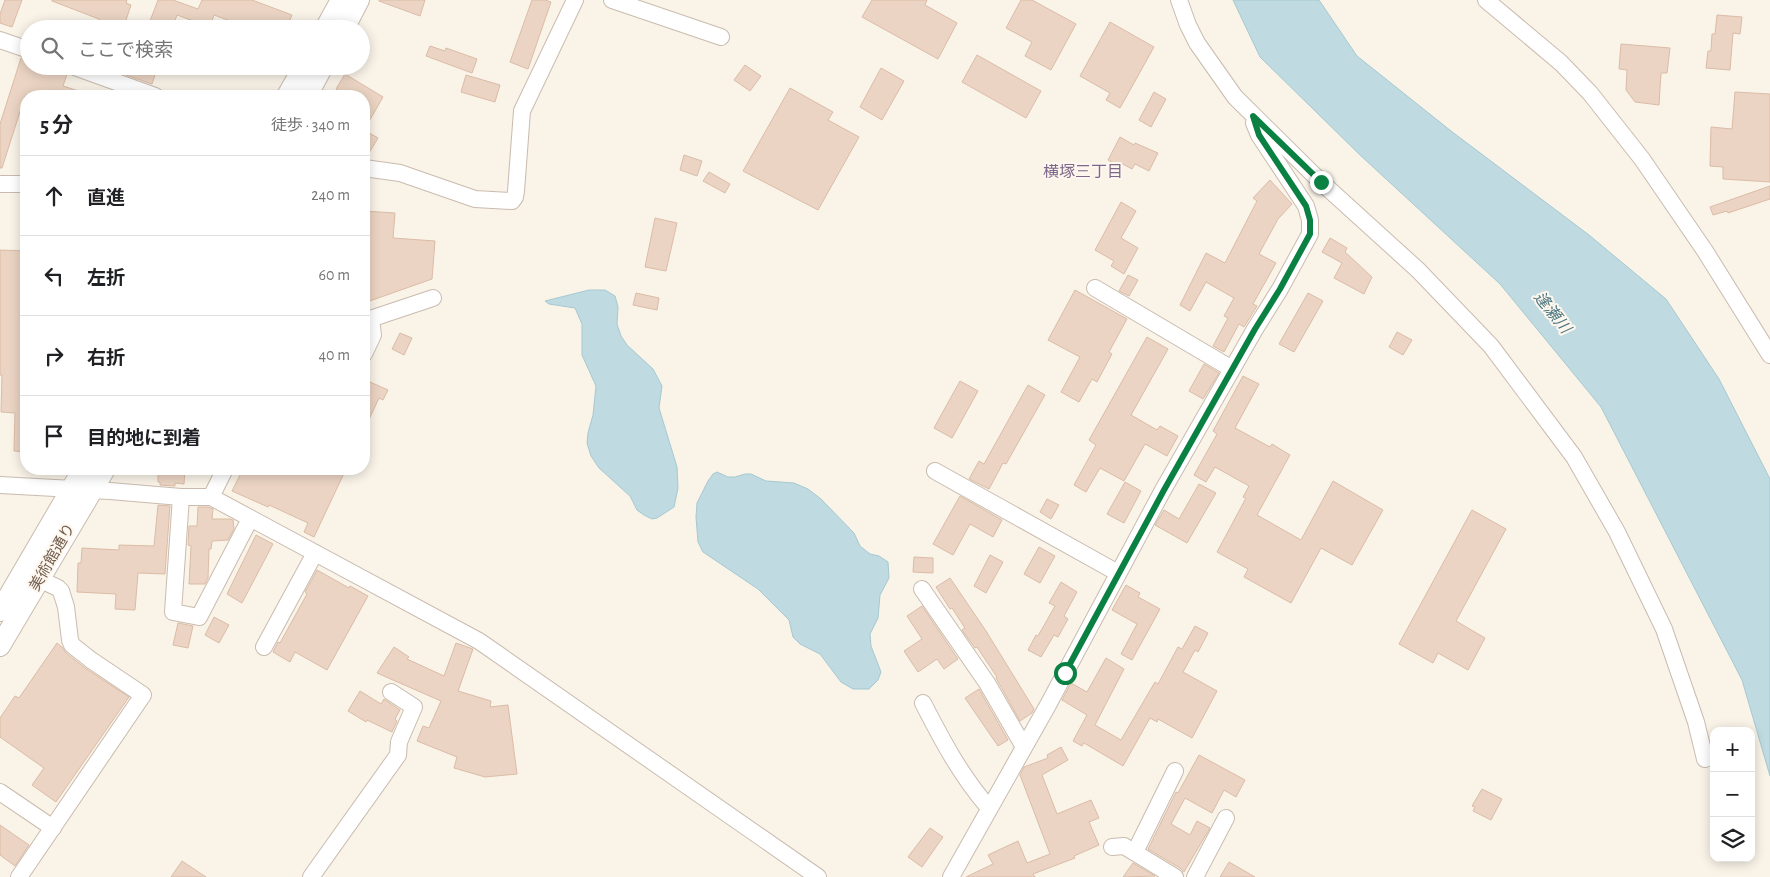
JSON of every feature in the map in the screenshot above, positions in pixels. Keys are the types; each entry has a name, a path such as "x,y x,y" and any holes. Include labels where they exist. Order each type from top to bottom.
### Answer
{"street":[{"path":"330,20 341,0"},
{"path":"349,20 359,0"},
{"path":"370,169 400,173 475,199 512,201 516,191 522,111 575,0"},
{"path":"612,0 721,38"},
{"path":"1179,0 1188,25 1213,68 1234,97 1321,182 1418,270 1491,346 1574,457 1617,532 1664,629 1696,722 1705,758"},
{"path":"1486,0 1561,63 1590,93 1642,159 1700,244 1770,355"},
{"path":"0,40 20,47"},
{"path":"97,75 138,90"},
{"path":"291,90 299,75"},
{"path":"310,90 318,75"},
{"path":"951,877 1118,573 1310,234 1310,220 1306,206 1259,135 1253,116"},
{"path":"0,184 20,184"},
{"path":"1095,288 1232,369"},
{"path":"370,319 433,298"},
{"path":"370,326 374,335 370,343"},
{"path":"935,471 1118,573"},
{"name":"美術館通り","path":"0,611 80,475"},
{"name":"美術館通り","path":"0,646 101,475"},
{"path":"211,497 222,475"},
{"path":"0,484 181,497 211,497 479,641 818,877"},
{"path":"181,497 173,612 199,617 250,519"},
{"path":"264,647 315,553"},
{"path":"19,877 142,696 72,645 64,596 58,588 39,580"},
{"path":"922,589 987,683 1024,747"},
{"path":"311,877 398,755 399,742 414,708 391,692"},
{"path":"923,702 956,764 989,808"},
{"path":"1135,852 1176,771"},
{"path":"0,792 53,828"},
{"path":"1195,877 1226,818"},
{"path":"1112,847 1124,846 1175,877"}],"water":[{"name":"逢瀬川","path":"1233,0 1319,0 1357,56 1451,131 1589,235 1666,299 1719,379 1770,479 1770,776 1742,680 1601,407 1500,284 1360,155 1260,57"},
{"path":"589,290 605,290 615,296 618,307 617,324 621,336 627,345 653,369 662,386 659,408 677,467 678,488 674,507 657,518 652,519 637,510 630,496 599,468 591,456 587,443 593,415 596,386 582,355 582,324 575,308 549,304 545,301"},
{"path":"717,472 728,477 751,474 766,481 794,483 808,489 821,499 854,533 860,546 870,554 879,556 888,562 889,578 880,595 878,618 870,634 871,646 881,672 878,680 869,689 853,689 841,682 820,654 800,644 793,637 789,620 758,589 703,552 698,542 697,503 708,481"}],"building":[{"path":"5,0 22,0 12,27 0,23 0,14"},
{"path":"127,0 126,3 131,5 126,20 99,20 52,1"},
{"path":"158,0 173,0 198,9 202,0 252,0 292,15 290,20 228,20 214,15 212,20 191,20 177,15 175,20 150,20"},
{"path":"379,0 425,0 420,16"},
{"path":"532,0 551,2 528,69 510,62"},
{"path":"872,0 927,0 925,5 957,23 938,59 862,17"},
{"path":"1021,0 1032,0 1076,24 1051,70 1025,56 1032,42 1006,28"},
{"path":"1717,15 1742,17 1740,34 1733,33 1730,70 1706,68 1708,51 1711,51 1712,34 1715,34"},
{"path":"1110,22 1154,47 1120,108 1106,100 1110,93 1080,76"},
{"path":"1621,44 1670,48 1667,73 1661,73 1659,105 1635,102 1626,90 1627,70 1619,69"},
{"path":"430,46 445,51 446,48 477,59 472,73 426,56"},
{"path":"977,55 1041,91 1026,118 962,82"},
{"path":"20,61 20,75 67,75 63,86 76,90 20,90 20,112 2,168 0,168 0,124"},
{"path":"745,65 761,76 750,91 734,80"},
{"path":"881,68 904,81 882,120 860,107"},
{"path":"126,75 155,75 152,84"},
{"path":"344,75 347,75 383,97 370,120 370,90 336,89"},
{"path":"466,75 500,85 495,102 461,92"},
{"path":"790,88 833,112 828,120 859,137 818,210 743,171"},
{"path":"1154,92 1166,99 1151,127 1139,120"},
{"path":"1735,92 1770,94 1770,182 1723,179 1723,167 1710,166 1711,127 1732,129"},
{"path":"370,133 378,138 370,151"},
{"path":"1120,137 1134,145 1135,143 1158,153 1149,171 1135,164 1132,169 1119,162 1117,165 1108,160"},
{"path":"684,155 702,161 697,176 680,170"},
{"path":"709,172 730,184 725,193 703,181"},
{"path":"1270,180 1292,204 1278,219 1259,254 1276,263 1253,304 1257,306 1244,327 1239,324 1224,352 1213,346 1228,318 1224,316 1234,298 1206,282 1190,311 1180,305 1206,253 1225,263 1257,201 1253,198"},
{"path":"1770,186 1770,199 1728,213 1727,211 1713,215 1710,207"},
{"path":"1121,202 1136,211 1121,238 1138,248 1124,274 1111,266 1114,261 1095,250"},
{"path":"370,211 395,213 393,238 435,241 432,279 370,301"},
{"path":"655,218 677,223 666,271 645,267"},
{"path":"1330,238 1347,248 1345,252 1372,277 1364,294 1334,278 1342,263 1322,252"},
{"path":"0,250 20,251 20,452 14,451 15,413 1,412 2,375 0,375"},
{"path":"1128,275 1138,280 1129,296 1119,291"},
{"path":"1075,290 1127,319 1109,352 1112,354 1097,382 1092,379 1079,402 1061,392 1080,357 1048,340"},
{"path":"636,293 659,298 657,310 633,305"},
{"path":"1308,293 1323,301 1294,352 1279,344"},
{"path":"1397,332 1412,340 1403,355 1389,347"},
{"path":"400,333 412,338 404,355 392,349"},
{"path":"1147,337 1168,349 1131,415 1157,430 1160,426 1178,436 1167,456 1145,444 1124,481 1100,468 1086,492 1074,485 1096,445 1089,440"},
{"path":"1204,364 1219,373 1203,399 1189,391"},
{"path":"1243,376 1259,384 1235,428 1270,447 1272,444 1290,455 1257,515 1301,540 1333,481 1383,510 1352,565 1321,548 1291,603 1244,577 1248,569 1217,552 1246,498 1243,497 1249,486 1215,467 1206,482 1194,475 1217,434 1213,431"},
{"path":"960,381 978,391 952,438 934,428"},
{"path":"370,382 388,390 383,400 379,398 370,417"},
{"path":"1028,385 1045,395 1006,464 1003,463 989,489 969,479 979,461 984,464"},
{"path":"158,475 185,475 184,484 175,483 175,486 160,485 160,482 158,482"},
{"path":"240,475 343,475 314,537 304,532 308,523 232,491"},
{"path":"1125,482 1141,491 1124,523 1107,514"},
{"path":"1199,484 1216,493 1187,543 1155,525 1164,510 1179,519"},
{"path":"960,496 1002,520 993,537 970,524 953,555 933,544"},
{"path":"1047,499 1059,505 1051,519 1040,512"},
{"path":"158,505 170,506 165,574 138,573 135,610 115,609 116,594 77,592 78,563 81,563 82,548 119,550 119,545 154,546"},
{"path":"198,507 213,509 212,519 233,520 234,529 228,540 212,541 211,549 209,549 208,578 205,584 189,584 191,546 188,545 189,526 197,526"},
{"path":"1472,510 1506,529 1456,621 1485,638 1468,670 1438,653 1433,663 1399,644"},
{"path":"256,535 273,544 242,603 227,594"},
{"path":"1039,547 1055,556 1040,583 1024,574"},
{"path":"990,555 1003,562 986,593 974,586"},
{"path":"914,557 933,558 933,573 913,572"},
{"path":"317,570 349,588 350,586 368,596 327,670 295,652 290,662 273,652 307,594 305,592"},
{"path":"950,578 986,631 1034,709 1032,713 1020,721 997,677 977,647 975,648 962,630 965,628 936,587"},
{"path":"1061,582 1077,592 1064,616 1068,619 1058,637 1054,635 1041,657 1028,650 1055,606 1049,603"},
{"path":"1126,585 1140,593 1138,597 1160,609 1132,660 1121,654 1137,624 1112,610"},
{"path":"922,606 958,659 944,669 937,659 918,672 904,651 922,639 907,616"},
{"path":"214,617 229,625 219,643 205,635"},
{"path":"178,623 193,626 188,648 173,645"},
{"path":"1195,626 1208,633 1198,652 1195,650 1183,672 1217,691 1192,738 1158,719 1157,722 1150,718 1123,766 1084,743 1082,746 1073,741 1087,715 1062,700 1071,683 1087,692 1106,658 1124,669 1095,725 1121,740 1155,682 1158,684 1178,647 1182,649"},
{"path":"57,643 85,668 129,697 56,802 32,785 44,768 0,737 0,718 15,696 19,698"},
{"path":"456,643 473,649 458,691 491,701 490,707 508,705 517,774 485,777 454,768 457,757 417,741 423,726 429,728 441,701 377,673 394,647 409,657 407,659 444,676"},
{"path":"979,689 1008,740 998,746 965,698"},
{"path":"360,691 381,704 384,699 400,710 395,719 397,721 392,732 367,720 366,722 348,711"},
{"path":"1061,747 1068,760 1042,775 1057,814 1091,800 1099,818 1089,822 1099,845 1074,856 1075,858 1033,874 1035,877 966,877 993,864 988,855 1018,841 1027,863 1050,854 1020,775 1024,767 1048,758 1047,755"},
{"path":"1199,755 1245,780 1236,797 1224,790 1212,813 1185,798 1171,824 1190,835 1197,821 1210,828 1184,872 1148,849 1176,792 1178,793"},
{"path":"1482,789 1502,799 1491,820 1473,811 1475,807 1472,806"},
{"path":"0,825 29,845 15,866 0,855"},
{"path":"930,828 943,837 922,867 908,857"},
{"path":"182,861 206,877 171,877"},
{"path":"1229,862 1255,877 1220,877"},
{"path":"1133,863 1155,876 1123,877"}],"district":[{"name":"横塚三丁目","path":"1083,171"}],"route":[{"path":"1065,673 1225,380 1280,289 1310,234 1311,227 1306,206 1259,135 1253,116 1321,182"}]}
